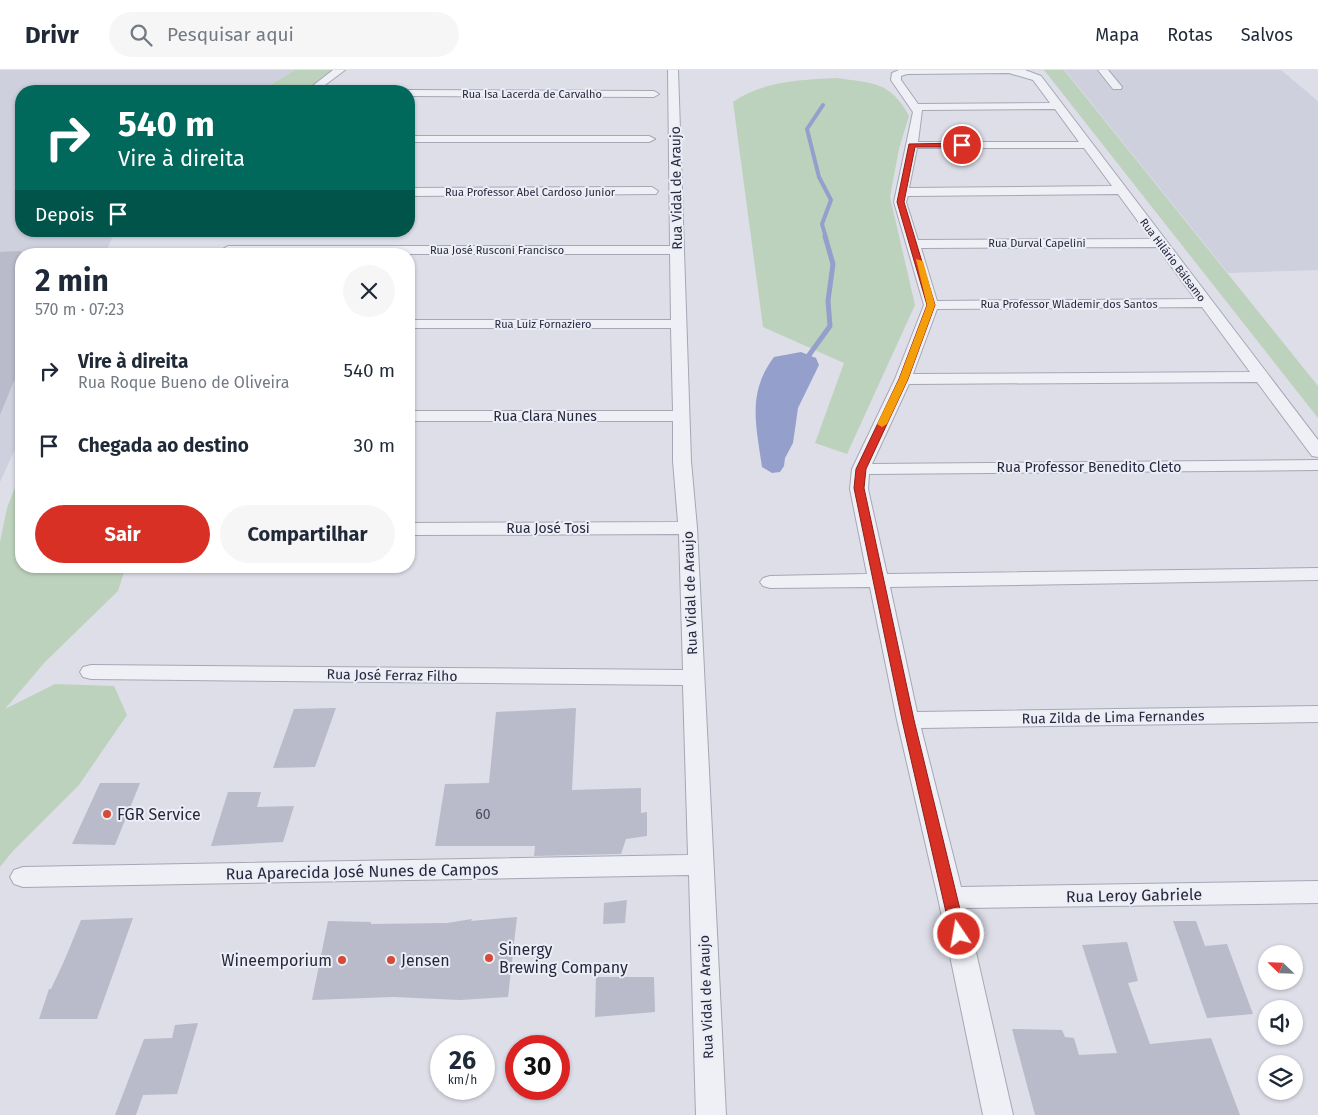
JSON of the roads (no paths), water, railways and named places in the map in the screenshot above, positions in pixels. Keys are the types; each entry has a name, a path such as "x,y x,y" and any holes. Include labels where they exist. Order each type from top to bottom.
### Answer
{"street":[{"path":"319,85 340,70"},
{"name":"Rua Vidal de Araujo","path":"673,70 682,461 688,528 711,1115"},
{"name":"Rua Hilário Bálsamo","path":"916,107 896,80 896,75 905,71 1008,70 1025,73 1037,78 1318,452"},
{"path":"1104,70 1117,87"},
{"name":"Rua Isa Lacerda de Carvalho","path":"415,93 654,94"},
{"path":"998,1115 951,898 908,720 859,488 861,469 903,379 931,305 900,202 918,112 916,107 1057,106"},
{"path":"415,139 649,138"},
{"path":"912,145 1089,146"},
{"path":"902,192 1122,190"},
{"name":"Rua Professor Abel Cardoso Junior","path":"415,192 652,191"},
{"name":"Rua Durval Capelini","path":"914,244 1160,243"},
{"name":"Rua José Rusconi Francisco","path":"415,250 677,250"},
{"name":"Rua Professor Wlademir dos Santos","path":"931,305 1206,303"},
{"name":"Rua Luiz Fornaziero","path":"415,324 678,324"},
{"path":"903,379 1263,377"},
{"name":"Rua Clara Nunes","path":"415,416 682,416"},
{"name":"Rua Professor Benedito Cleto","path":"861,469 1318,465"},
{"name":"Rua José Tosi","path":"415,529 688,528"},
{"path":"770,582 1318,574"},
{"name":"Rua José Ferraz Filho","path":"91,672 693,678"},
{"name":"Rua Zilda de Lima Fernandes","path":"908,720 1318,714"},
{"name":"Rua Aparecida José Nunes de Campos","path":"23,877 701,865"},
{"name":"Rua Leroy Gabriele","path":"951,898 1318,892"}],"water":[{"path":"801,352 816,358 819,365 798,408 793,443 785,458 784,466 780,472 772,473 762,467 756,423 757,397 760,383 765,370 774,357"}],"waterway":[{"path":"823,105 807,129 819,177 831,200 822,224 826,238"},
{"path":"804,362 830,326 828,301 833,264 825,236"}],"place":[{"name":"FGR Service","path":"107,814"},
{"name":"Sinergy Brewing Company","path":"489,958"},
{"name":"Wineemporium","path":"342,960"},
{"name":"Jensen","path":"391,960"}]}
